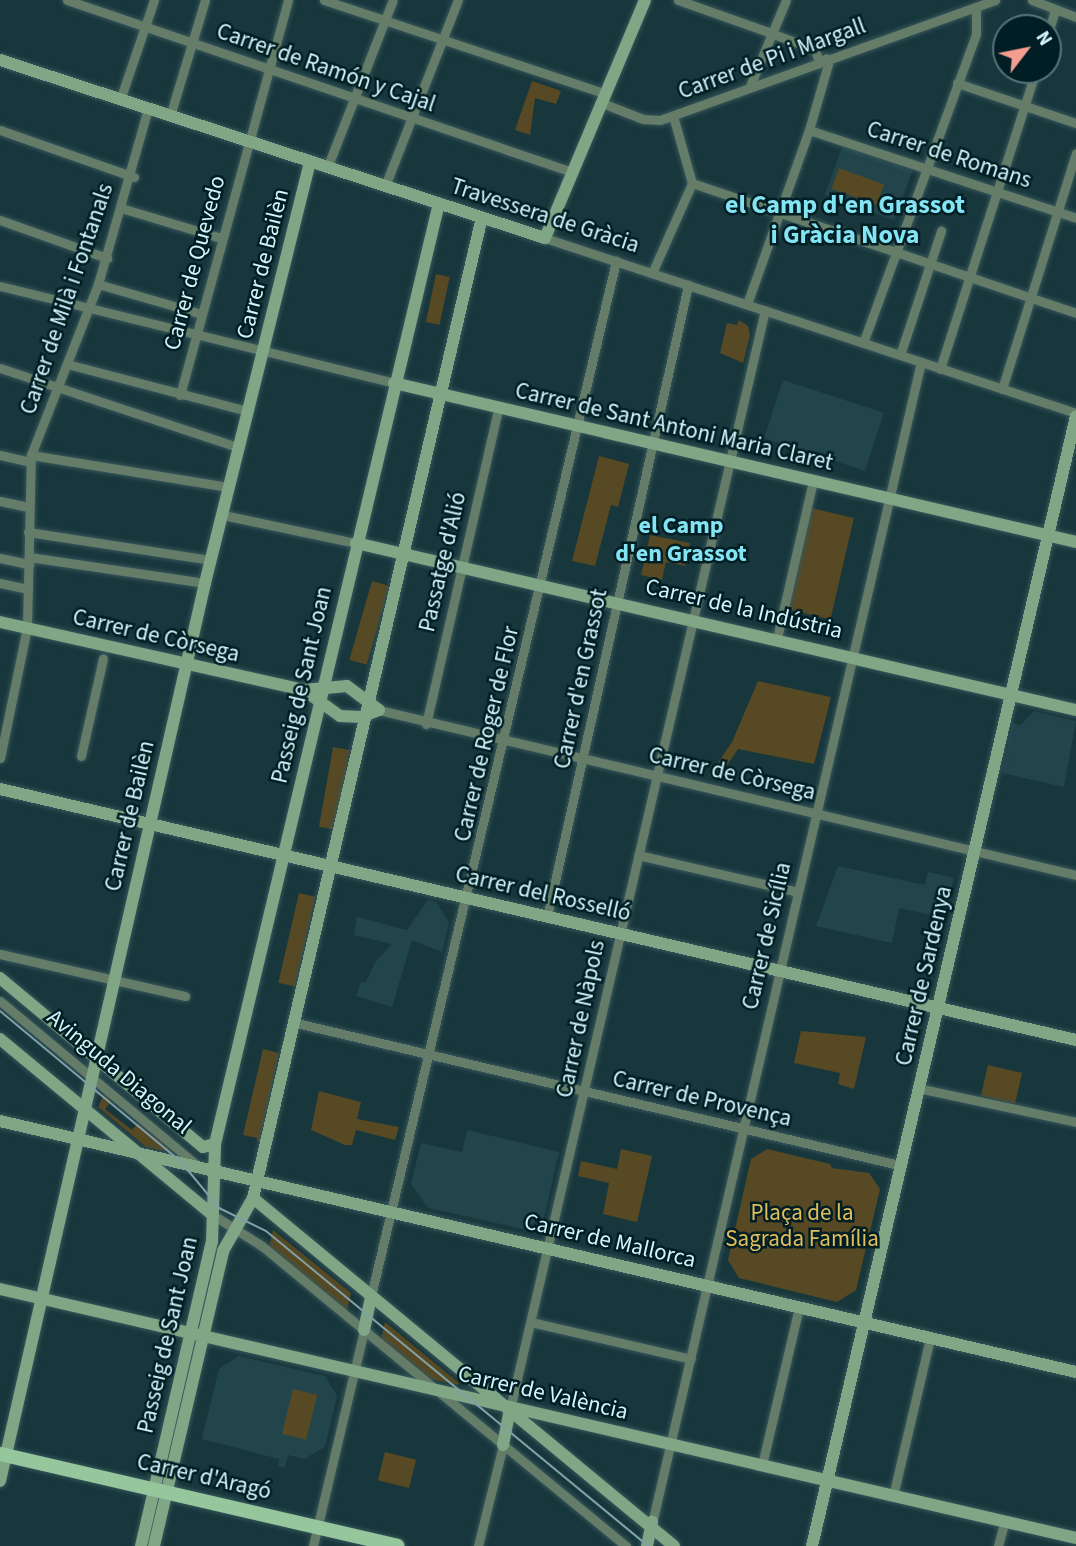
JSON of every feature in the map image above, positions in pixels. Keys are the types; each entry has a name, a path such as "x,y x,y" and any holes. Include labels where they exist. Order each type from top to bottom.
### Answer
{"main road":[{"name":"Carrer d'Aragó","path":"3,1455 397,1546"}],"street":[{"name":"Carrer de Ramón y Cajal","path":"67,0 572,172"},
{"path":"120,100 154,0"},
{"path":"170,116 205,0"},
{"name":"Carrer de Quevedo","path":"180,395 288,0"},
{"name":"Carrer de Pi i Margall","path":"324,0 604,99 643,119 673,116 823,59 994,0"},
{"path":"327,168 393,0"},
{"path":"385,186 458,0"},
{"path":"545,238 645,0"},
{"path":"678,0 814,50 828,64 809,130 747,304"},
{"path":"750,86 786,0"},
{"path":"1032,0 1076,17"},
{"path":"863,343 976,34 976,7"},
{"path":"1054,14 1055,10"},
{"name":"Travessera de Gràcia","path":"0,60 747,304 1076,415"},
{"path":"957,83 1076,124"},
{"path":"940,369 1031,84"},
{"name":"Carrer de Milà i Fontanals","path":"0,758 27,628 30,459 107,258 132,176 148,109"},
{"path":"652,273 692,183 673,116"},
{"path":"0,130 132,176"},
{"name":"Carrer de Romans","path":"809,130 1076,218"},
{"path":"1002,389 1076,153"},
{"name":"Carrer de Bailèn","path":"0,1480 3,1455 43,1298 76,1138 205,583 310,162"},
{"path":"692,183 778,215 1076,313"},
{"name":"Passeig de Sant Joan","path":"141,1546 160,1491 197,1334 212,1242 215,1144 439,203"},
{"path":"121,208 222,238"},
{"path":"256,1180 482,217"},
{"path":"0,220 107,258"},
{"path":"900,355 941,231"},
{"name":"Carrer de Roger de Flor","path":"371,1296 394,1213 616,261"},
{"path":"98,284 201,314"},
{"name":"Carrer d'en Grassot","path":"547,917 688,285"},
{"name":"Carrer de Sant Antoni Maria Claret","path":"0,286 90,305 195,335 498,409 1076,542"},
{"name":"Carrer de Nàpols","path":"510,1409 765,310"},
{"name":"Carrer de Sicília","path":"652,1523 920,362"},
{"path":"67,365 247,411"},
{"path":"0,368 60,384 238,447"},
{"name":"Passatge d'Alió","path":"426,724 498,409"},
{"name":"Carrer de Sardenya","path":"813,1546 1076,415"},
{"path":"0,455 228,487"},
{"path":"777,638 813,481"},
{"path":"0,500 29,507"},
{"path":"223,514 356,543"},
{"path":"28,533 211,560"},
{"name":"Carrer de la Indústria","path":"356,543 693,618 1076,710"},
{"path":"0,558 205,583"},
{"path":"0,583 28,589"},
{"name":"Carrer de Còrsega","path":"0,622 304,690"},
{"path":"82,756 103,657"},
{"path":"347,686 369,699 379,710 365,716 340,716 304,690 347,686"},
{"name":"Carrer de Còrsega","path":"379,710 426,724 975,848 1076,875"},
{"name":"Carrer del Rosselló","path":"0,789 1076,1040"},
{"path":"638,855 798,892"},
{"path":"0,954 185,996"},
{"path":"0,978 203,1147 215,1144"},
{"name":"Avinguda Diagonal","path":"0,1000 198,1166 214,1173 256,1180"},
{"name":"Carrer de Provença","path":"292,1022 900,1165"},
{"path":"0,1039 214,1215 238,1226 626,1546"},
{"path":"918,1088 1076,1122"},
{"path":"0,1121 198,1166"},
{"name":"Passeig de Sant Joan","path":"197,1334 223,1251 253,1198 256,1180"},
{"name":"Carrer de Mallorca","path":"256,1180 1076,1372"},
{"path":"253,1198 652,1523 674,1546"},
{"name":"Carrer de València","path":"0,1289 1076,1538"},
{"path":"313,1546 371,1296"},
{"path":"762,1465 799,1307"},
{"path":"531,1322 691,1359"},
{"path":"893,1496 930,1338"},
{"path":"478,1546 510,1409"},
{"name":"Passeig de Sant Joan","path":"154,1546 160,1491"},
{"path":"647,1546 652,1523"},
{"path":"998,1546 1004,1523"}],"shaded area":[{"path":"843,145 913,170 894,220 825,195"},
{"path":"783,380 884,413 865,471 764,438"},
{"path":"1034,711 1076,721 1064,787 1002,773 1013,723 1021,725"},
{"path":"838,866 925,885 928,872 954,878 945,918 899,908 892,943 816,926"},
{"path":"428,900 436,902 449,923 442,952 412,940 392,1007 356,996 361,982 366,982 376,961 392,944 354,935 357,917 407,930"},
{"path":"467,1130 559,1152 544,1218 522,1229 428,1208 411,1184 421,1143 462,1152"},
{"path":"239,1356 325,1376 337,1396 325,1447 304,1459 288,1455 285,1468 278,1466 279,1459 202,1439 219,1369"}],"green space":[{"path":"532,81 561,91 556,104 535,98 530,135 515,130"},
{"path":"839,168 884,184 877,205 831,189"},
{"path":"436,274 450,277 440,325 426,322"},
{"path":"739,320 748,326 750,335 743,363 720,353 727,323 737,325"},
{"path":"599,456 629,464 618,507 611,505 595,566 572,561"},
{"path":"811,508 854,518 830,619 788,609"},
{"path":"650,535 690,543 685,566 666,562 662,580 641,575"},
{"path":"372,581 389,586 367,665 349,660"},
{"path":"758,681 831,697 814,764 738,749 718,779 709,776 732,742"},
{"path":"333,747 350,750 336,830 319,827"},
{"path":"299,893 316,897 295,986 278,983"},
{"path":"801,1031 866,1037 854,1089 838,1084 840,1073 794,1063"},
{"path":"263,1049 279,1053 259,1144 257,1138 243,1135"},
{"path":"988,1065 1022,1073 1015,1104 981,1096"},
{"path":"319,1091 361,1102 357,1119 399,1127 395,1140 356,1130 352,1145 345,1145 311,1130"},
{"path":"104,1094 112,1100 105,1109 132,1130 138,1123 175,1153 146,1147 98,1107"},
{"path":"621,1149 652,1156 637,1222 603,1214 609,1183 578,1176 581,1161 617,1169"},
{"name":"Plaça de la Sagrada Família","path":"767,1149 830,1164 832,1168 869,1173 880,1189 856,1290 837,1302 739,1278 728,1260 751,1159"},
{"path":"273,1230 351,1293 347,1311 269,1247"},
{"path":"385,1322 459,1383 457,1385 427,1378 381,1339"},
{"path":"293,1389 317,1395 306,1440 282,1434"},
{"path":"385,1452 416,1460 409,1488 378,1480"}],"tram line":[{"path":"0,1011 181,1162 219,1208 266,1231 648,1546"}],"district":[{"name":"el Camp d'en Grassot i Gràcia Nova","path":"845,220"},
{"name":"el Camp d'en Grassot","path":"681,540"}]}
